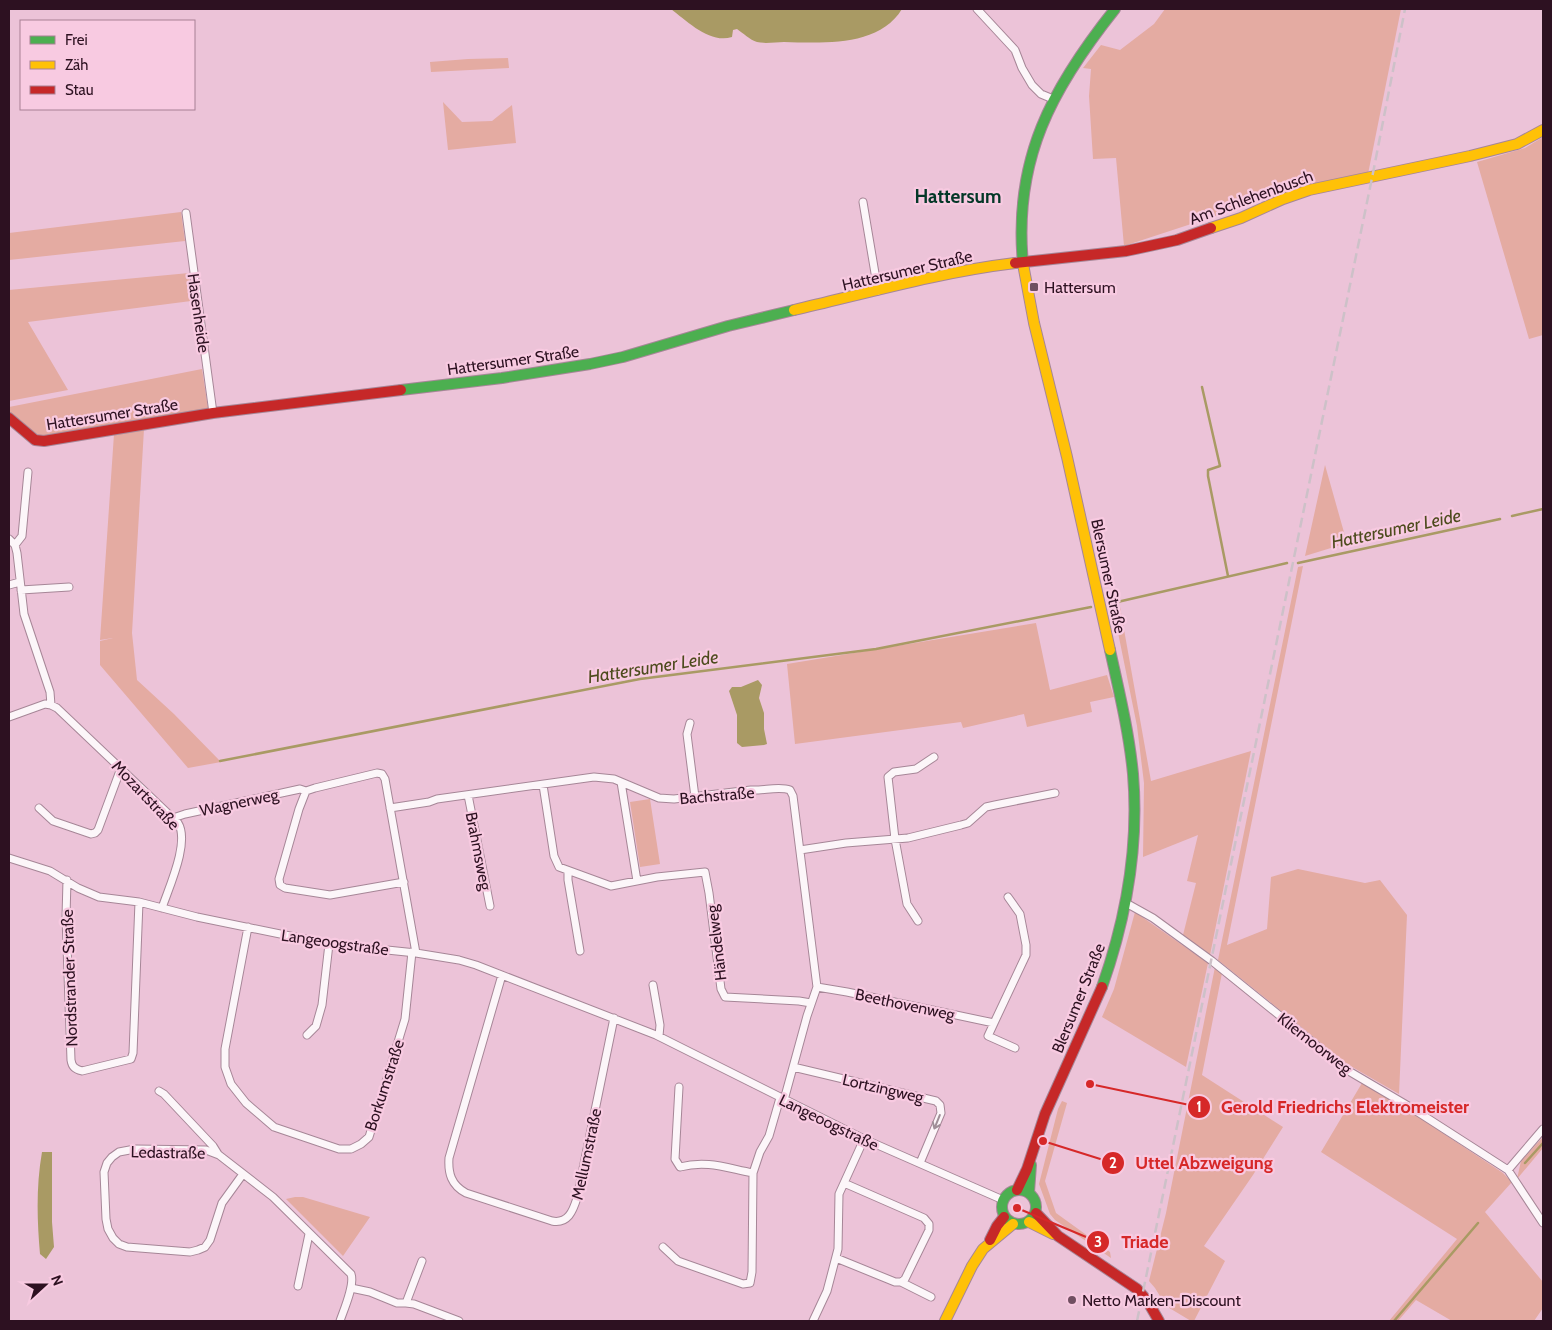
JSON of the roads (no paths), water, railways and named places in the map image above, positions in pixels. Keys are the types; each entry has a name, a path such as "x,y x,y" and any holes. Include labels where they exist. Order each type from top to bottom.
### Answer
{"street":[{"path":"977,9 1006,38 1015,50 1022,68 1032,85 1041,94 1052,99"},
{"name":"Blersumer Straße","path":"1017,1190 1031,1159 1043,1118 1092,1012 1107,974 1126,903 1132,857 1133,782 1126,723 1070,466 1029,304 1022,263 1021,230 1025,186 1036,142 1052,99 1071,67 1115,9"},
{"name":"Am Schlehenbusch","path":"1022,263 1126,251 1177,240 1240,218 1309,190 1470,156 1516,144 1543,130"},
{"path":"862,202 878,291"},
{"name":"Hasenheide","path":"186,213 213,413"},
{"name":"Hattersumer Straße","path":"9,418 35,440 44,442 213,413 502,378 623,357 728,326 930,278 991,266 1022,263"},
{"path":"15,545 22,536 28,472"},
{"path":"9,539 15,545 24,614 50,692 51,705 40,706 9,717"},
{"path":"9,585 69,588"},
{"name":"Mozartstraße","path":"51,705 57,708 121,768 173,818 181,829 183,836 172,880 162,908"},
{"path":"690,723 687,734 695,797"},
{"path":"918,921 907,904 895,839 888,777 894,772 916,768 934,757"},
{"path":"39,808 53,821 91,834 95,833 98,830 121,768"},
{"name":"Wagnerweg","path":"173,818 275,794 300,789 306,791 377,773 382,774 385,779 390,808"},
{"name":"Bachstraße","path":"390,808 594,777 614,779 660,798 674,799 751,790 762,791 786,788 790,790 793,796 817,987 782,1099 753,1173"},
{"path":"621,782 637,881"},
{"path":"543,785 556,863 559,867 568,871 580,951"},
{"name":"Wagnerweg","path":"306,791 299,808 279,879 280,885 285,888 330,895 404,882"},
{"path":"800,850 846,843 895,839 961,825 968,823 986,807 1054,793"},
{"name":"Brahmsweg","path":"468,795 490,906"},
{"path":"390,808 404,882 414,953"},
{"name":"Langeoogstraße","path":"9,858 50,871 78,888 99,897 139,902 197,917 330,944 459,960 659,1036 864,1139 1003,1200"},
{"name":"Händelweg","path":"568,871 610,886 705,872 710,893 721,989 725,998 811,1003"},
{"name":"Nordstrander Straße","path":"67,880 71,1060 72,1066 82,1071 131,1060 133,1053 139,902"},
{"path":"1008,897 1020,914 1026,955 988,1036 1016,1048"},
{"name":"Kliemoorweg","path":"1126,903 1153,918 1212,960 1347,1070 1410,1107 1508,1170 1543,1223"},
{"name":"Borkumstraße","path":"248,927 225,1049 225,1067 231,1084 246,1103 274,1126 339,1149 354,1147 361,1144 368,1137 405,1018 414,953"},
{"path":"306,1035 316,1026 322,1005 330,944"},
{"name":"Mellumstraße","path":"502,975 449,1158 448,1171 453,1182 458,1189 466,1193 552,1221 561,1221 573,1212 614,1018"},
{"path":"653,985 660,1025 659,1036"},
{"name":"Beethovenweg","path":"817,987 994,1023"},
{"name":"Lortzingweg","path":"793,1067 936,1101 940,1105 941,1113 920,1163"},
{"path":"663,1248 678,1261 743,1284 750,1283 752,1272 753,1173 695,1163 680,1167 675,1159 679,1087"},
{"name":"Ledastraße","path":"159,1091 164,1094 219,1155 273,1197 352,1274 351,1288"},
{"path":"1508,1170 1543,1129"},
{"path":"814,1321 827,1291 838,1249 839,1194 864,1139"},
{"name":"Ledastraße","path":"219,1155 206,1150 135,1149 126,1150 112,1157 107,1163 104,1172 106,1218 108,1229 113,1238 119,1244 127,1247 190,1252 205,1247 210,1240 222,1203 243,1174"},
{"name":"Blersumer Straße","path":"1029,1192 1031,1159"},
{"path":"844,1183 924,1218 929,1224 929,1230 905,1280 901,1282"},
{"path":"988,1244 1013,1224 1029,1222 1036,1213 1036,1202 1029,1192 1017,1190 1007,1195 1003,1200 1002,1211 1004,1216 1013,1224"},
{"path":"1036,1213 1058,1236"},
{"path":"945,1321 972,1266 988,1244 1004,1216"},
{"path":"1029,1222 1058,1236 1137,1289 1148,1302 1159,1321"},
{"path":"298,1286 309,1234"},
{"path":"836,1258 895,1282 901,1282 931,1297"},
{"path":"406,1303 422,1261"},
{"path":"340,1321 351,1288 370,1292 397,1303 414,1304 459,1321"}],"waterway":[{"path":"1202,387 1220,466 1208,470 1208,476 1228,576"},
{"name":"Hattersumer Leide","path":"1512,516 1543,509"},
{"name":"Hattersumer Leide","path":"1298,563 1500,519"},
{"name":"Hattersumer Leide","path":"1113,603 1287,563"},
{"name":"Hattersumer Leide","path":"220,761 640,679 876,649 1091,607"},
{"path":"1525,1163 1543,1143"},
{"path":"1394,1321 1478,1223"}],"railway":[{"path":"1137,1321 1405,9"}],"place":[{"name":"Hattersum","path":"1034,287"},
{"name":"Gerold Friedrichs Elektromeister","path":"1090,1084"},
{"name":"Uttel Abzweigung","path":"1043,1141"},
{"name":"Triade","path":"1017,1208"},
{"name":"Netto Marken-Discount","path":"1072,1300"}],"district":[{"name":"Hattersum","path":"958,196"}]}
